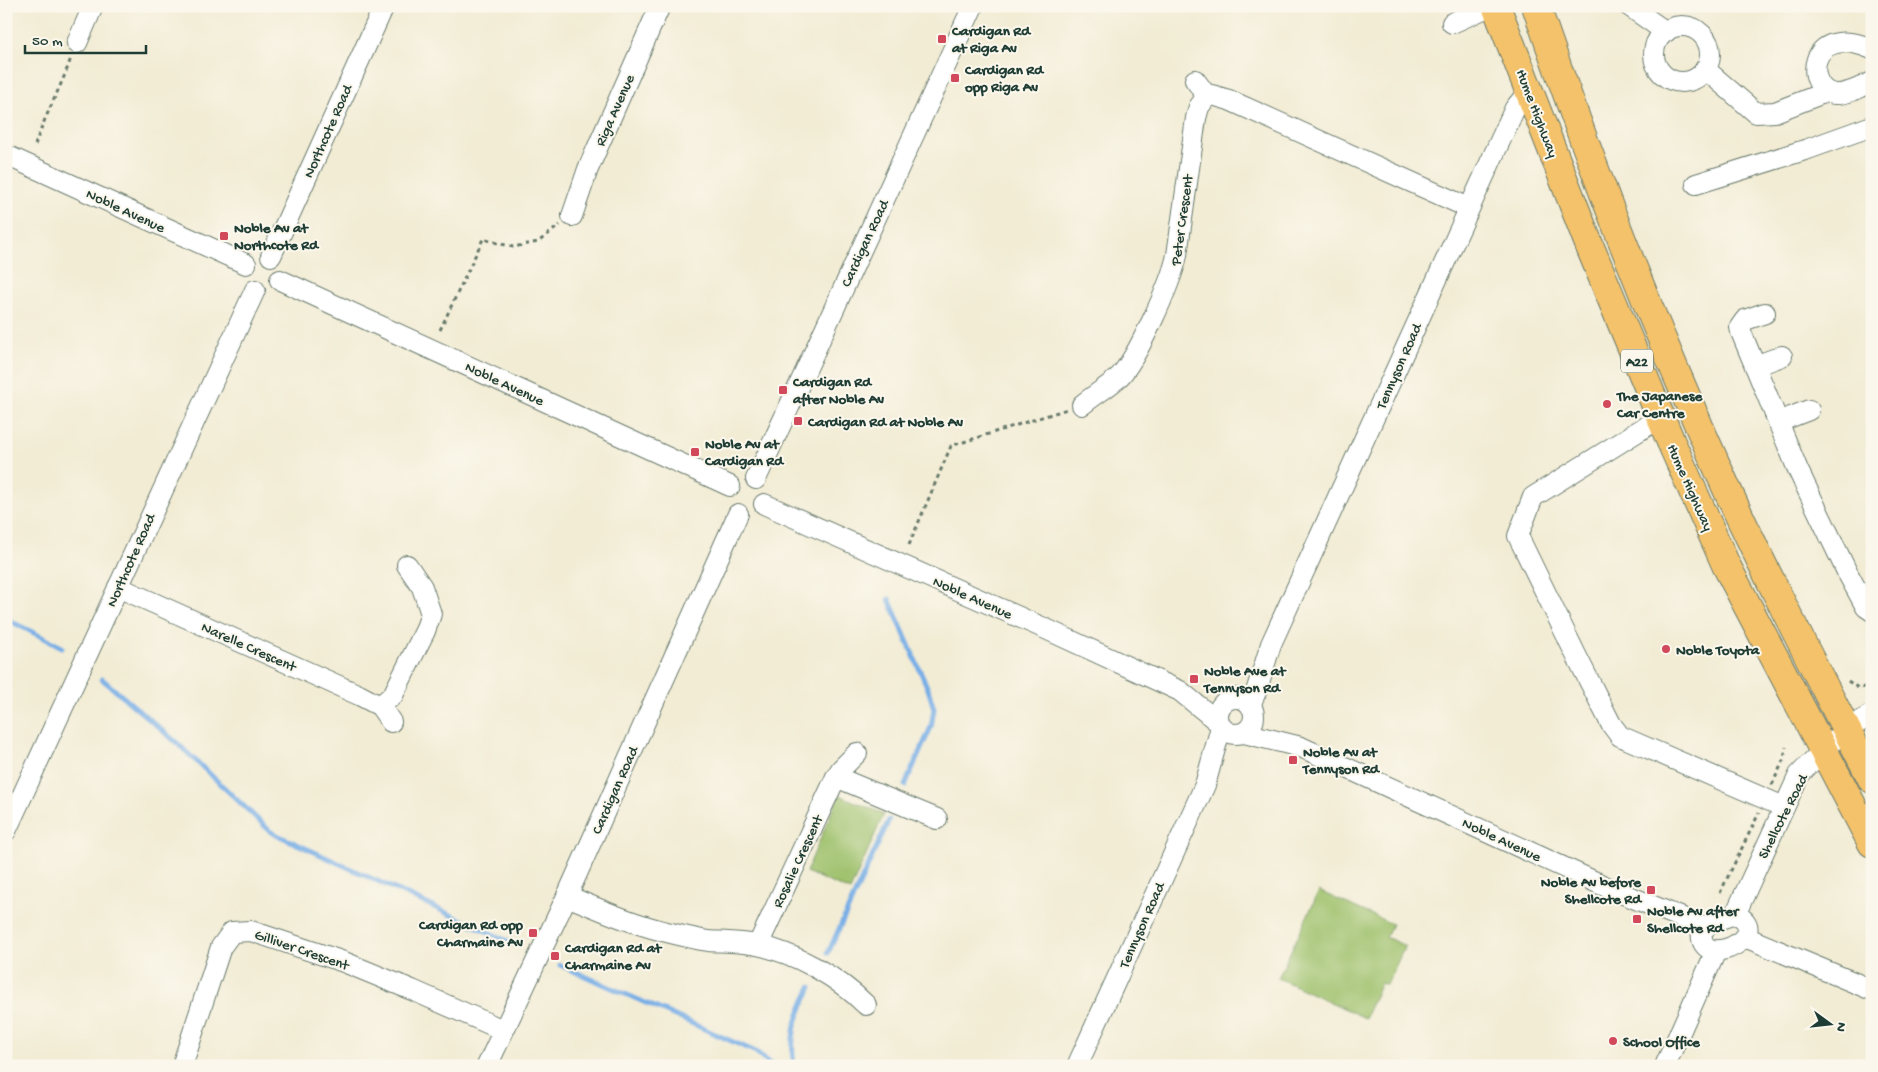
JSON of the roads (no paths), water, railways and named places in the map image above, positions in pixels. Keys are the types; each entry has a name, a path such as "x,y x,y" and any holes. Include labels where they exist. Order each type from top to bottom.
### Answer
{"highway":[{"name":"Hume Highway","path":"1496,6 1590,247 1661,417 1726,565 1872,843"},
{"name":"A22","path":"1536,6 1560,77 1654,322 1727,488 1872,779"}],"street":[{"path":"77,42 93,6"},
{"name":"Northcote Road","path":"271,256 384,6"},
{"name":"Riga Avenue","path":"572,216 588,169 660,6"},
{"name":"Cardigan Road","path":"756,479 972,6"},
{"path":"1452,23 1490,6"},
{"path":"1629,6 1666,32"},
{"path":"1682,26 1692,28 1702,34 1708,43 1710,54 1708,64 1694,80 1683,82 1672,80 1663,74 1657,65 1654,55 1656,44 1666,32 1671,28 1682,26"},
{"path":"1872,49 1852,42 1838,42 1825,46 1818,57 1815,69 1819,84 1826,92 1836,95 1872,82"},
{"path":"1705,69 1756,113 1775,112 1826,92"},
{"path":"1195,80 1207,96 1212,95 1229,100 1469,208"},
{"name":"Tennyson Road","path":"1241,703 1243,687 1271,644 1515,108 1529,91"},
{"name":"Peter Crescent","path":"1082,405 1119,376 1131,362 1171,278 1177,256 1196,118 1199,107 1207,96"},
{"path":"1696,184 1808,149 1872,126"},
{"name":"Noble Avenue","path":"6,155 246,264"},
{"path":"265,254 271,256 281,269 280,280 277,285 267,291 255,290 246,282 244,276 246,264 254,256 265,254"},
{"name":"Noble Avenue","path":"280,280 730,486"},
{"name":"Northcote Road","path":"6,831 255,290"},
{"path":"1765,313 1745,320 1740,327 1741,332 1798,470 1847,572 1866,607 1872,610"},
{"path":"1755,366 1782,356"},
{"path":"1778,422 1809,410"},
{"path":"1661,417 1533,497 1518,536 1611,724 1620,736 1775,803"},
{"path":"747,476 756,479 765,490 764,504 759,511 753,514 738,514 728,502 727,493 730,486 741,477 747,476"},
{"name":"Noble Avenue","path":"764,504 1046,629 1180,691 1230,729 1301,746"},
{"name":"Cardigan Road","path":"487,1066 566,896 738,514"},
{"name":"Narelle Crescent","path":"118,587 386,714 425,631 431,614 422,587 407,565"},
{"name":"Noble Avenue","path":"1180,691 1241,703 1301,746 1611,889 1705,927"},
{"path":"1241,703 1253,723 1230,729 1218,709 1241,703"},
{"name":"Shellcote Road","path":"1735,916 1775,803 1823,750 1847,730 1872,714"},
{"name":"Tennyson Road","path":"1077,1066 1230,729"},
{"name":"Rosalie Crescent","path":"758,945 836,777 841,769 857,753"},
{"path":"836,777 937,819"},
{"path":"566,896 636,923 669,933 706,940 758,945 786,954 825,973 852,991 866,1006"},
{"path":"1735,916 1745,921 1748,928 1743,941 1716,951 1704,946 1701,938 1702,930 1705,927 1724,917 1735,916"},
{"name":"Gilliver Crescent","path":"182,1066 221,947 232,932 251,930 344,962 503,1030"},
{"path":"1745,937 1872,990"},
{"path":"1664,1066 1716,951"}],"waterway":[{"path":"889,599 928,689 934,709 931,727 905,785"},
{"path":"6,619 62,647"},
{"path":"102,679 176,742 271,832 514,944"},
{"path":"828,953 889,820"},
{"path":"560,965 756,1052 773,1066"},
{"path":"794,1066 793,1034 811,987"}],"place":[{"name":"Cardigan Rd at Riga Av","path":"942,39"},
{"name":"Cardigan Rd opp Riga Av","path":"955,78"},
{"name":"Noble Av at Northcote Rd","path":"224,236"},
{"name":"Cardigan Rd after Noble Av","path":"783,390"},
{"name":"The Japanese Car Centre","path":"1607,404"},
{"name":"Cardigan Rd at Noble Av","path":"798,421"},
{"name":"Noble Av at Cardigan Rd","path":"695,452"},
{"name":"Noble Toyota","path":"1666,649"},
{"name":"Noble Ave at Tennyson Rd","path":"1194,679"},
{"name":"Noble Av at Tennyson Rd","path":"1293,760"},
{"name":"Noble Av before Shellcote Rd","path":"1651,890"},
{"name":"Noble Av after Shellcote Rd","path":"1637,919"},
{"name":"Cardigan Rd opp Charmaine Av","path":"533,933"},
{"name":"Cardigan Rd at Charmaine Av","path":"555,956"},
{"name":"School Office","path":"1613,1041"}]}
